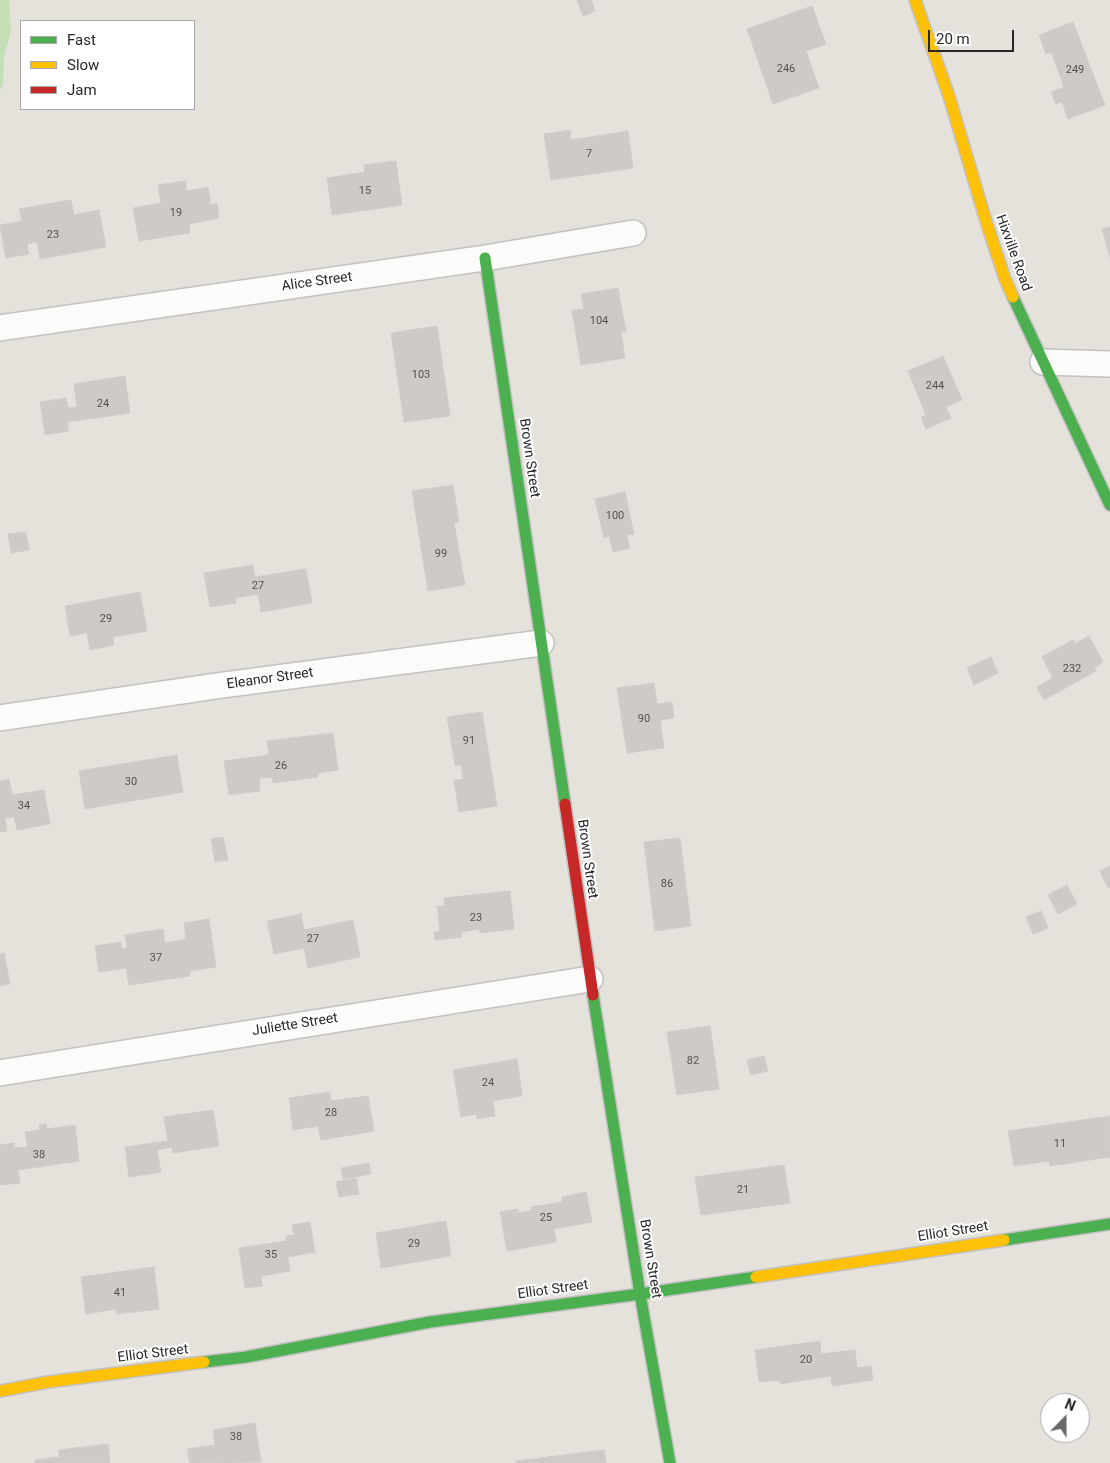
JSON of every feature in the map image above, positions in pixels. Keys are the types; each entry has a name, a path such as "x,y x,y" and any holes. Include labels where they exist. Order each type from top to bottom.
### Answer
{"street":[{"name":"Hixville Road","path":"915,0 949,96 1005,279 1110,505"},
{"name":"Alice Street","path":"0,328 484,258 633,233"},
{"name":"Brown Street","path":"484,258 590,979 640,1294 670,1463"},
{"path":"1043,362 1110,364"},
{"name":"Eleanor Street","path":"0,718 541,643"},
{"name":"Juliette Street","path":"0,1073 590,979"},
{"name":"Elliot Street","path":"0,1391 48,1382 246,1357 430,1322 640,1294 1110,1224"}],"green space":[{"path":"0,0 9,0 11,31 4,56 3,84 0,91"}],"building":[{"path":"577,0 591,0 595,11 583,16"},
{"path":"812,6 826,44 806,51 819,88 773,104 747,29"},
{"path":"1073,22 1105,105 1068,119 1062,102 1056,104 1051,92 1064,87 1051,52 1046,54 1039,35"},
{"path":"570,130 571,140 628,131 633,168 551,180 544,134"},
{"path":"396,161 402,205 332,215 327,178 365,172 364,165"},
{"path":"185,181 187,191 208,187 211,205 217,203 219,218 189,224 190,233 139,241 133,208 161,203 158,185"},
{"path":"71,200 74,215 99,210 106,247 40,259 37,242 27,244 29,254 6,258 0,225 22,221 19,209"},
{"path":"1110,227 1110,257 1102,229"},
{"path":"618,288 626,332 621,332 625,358 581,365 572,310 584,309 581,294"},
{"path":"437,326 450,416 404,422 391,333"},
{"path":"943,356 962,400 946,407 951,418 926,429 921,417 926,415 908,371"},
{"path":"125,376 130,413 67,422 69,431 45,435 40,402 66,398 68,408 77,407 74,384"},
{"path":"453,485 459,522 454,523 465,585 428,591 412,491"},
{"path":"625,492 634,534 627,535 630,548 613,552 609,536 604,538 595,499"},
{"path":"26,532 29,550 11,553 8,534"},
{"path":"253,565 255,577 306,569 312,603 261,612 258,594 235,598 236,603 210,607 204,573"},
{"path":"140,592 147,631 113,637 114,645 90,650 87,633 70,636 65,606"},
{"path":"1089,636 1103,662 1094,668 1096,671 1044,700 1037,687 1053,678 1042,657 1073,640 1075,644"},
{"path":"991,657 998,673 974,685 967,668"},
{"path":"654,683 657,704 672,702 674,718 660,720 664,748 627,753 617,688"},
{"path":"482,712 497,806 459,812 454,780 463,779 461,765 455,766 447,717"},
{"path":"333,733 338,770 318,773 318,777 273,783 272,777 259,778 260,791 229,795 224,761 269,755 267,741"},
{"path":"177,755 183,792 85,809 79,771"},
{"path":"9,779 12,795 44,790 50,824 17,830 14,817 5,818 7,831 0,832 0,781"},
{"path":"223,837 228,860 215,862 211,839"},
{"path":"680,838 691,926 655,931 644,842"},
{"path":"1110,866 1110,887 1108,888 1100,871"},
{"path":"1067,885 1077,904 1058,914 1048,895"},
{"path":"510,891 514,929 480,933 479,929 461,932 462,937 435,940 434,932 440,931 437,906 445,906 444,898"},
{"path":"1041,911 1048,928 1033,934 1026,917"},
{"path":"301,914 304,930 353,920 360,957 308,968 304,948 274,954 267,921"},
{"path":"209,919 216,967 190,971 190,976 129,985 126,968 99,972 95,946 121,942 122,949 127,948 125,935 163,929 165,943 186,939 184,923"},
{"path":"4,953 10,984 0,986 0,954"},
{"path":"710,1026 719,1089 677,1095 667,1032"},
{"path":"764,1056 768,1071 751,1075 747,1060"},
{"path":"517,1059 522,1096 493,1101 495,1116 477,1119 477,1114 461,1117 453,1070"},
{"path":"330,1092 331,1101 368,1096 374,1131 321,1140 318,1126 293,1130 289,1098"},
{"path":"213,1110 219,1146 173,1153 172,1147 157,1150 161,1172 129,1177 125,1147 168,1141 164,1117"},
{"path":"1110,1116 1110,1157 1050,1166 1049,1161 1014,1166 1008,1131"},
{"path":"46,1124 47,1129 75,1125 79,1161 18,1170 20,1183 0,1185 0,1145 14,1143 14,1148 28,1147 25,1132 40,1130 39,1125"},
{"path":"369,1163 371,1174 343,1179 341,1168"},
{"path":"784,1165 790,1203 701,1215 695,1177"},
{"path":"356,1178 359,1194 339,1197 336,1182"},
{"path":"586,1192 592,1222 554,1229 556,1242 507,1251 500,1212 518,1209 518,1213 531,1211 531,1207 562,1202 562,1197"},
{"path":"446,1221 451,1256 381,1268 376,1233"},
{"path":"310,1222 315,1252 288,1257 290,1271 261,1276 262,1286 245,1288 239,1248 286,1241 286,1236 294,1235 292,1225"},
{"path":"154,1267 159,1309 117,1314 116,1309 86,1314 81,1277"},
{"path":"820,1341 821,1354 855,1350 857,1368 871,1366 873,1380 832,1386 831,1376 780,1384 780,1380 759,1382 755,1350"},
{"path":"255,1423 261,1462 190,1463 187,1449 215,1445 213,1430"},
{"path":"108,1444 110,1463 35,1463 35,1460 59,1457 59,1450"},
{"path":"604,1450 606,1463 516,1463 516,1461"}],"traffic: fast":[{"path":"485,258 565,804"},
{"path":"1013,297 1110,505"},
{"path":"593,995 640,1294 670,1463"},
{"path":"1004,1240 1110,1224"},
{"path":"204,1362 246,1357 430,1322 756,1277"}],"traffic: slow":[{"path":"915,0 949,96 985,218 1005,279 1013,297"},
{"path":"756,1277 1004,1240"},
{"path":"0,1391 48,1382 204,1362"}],"traffic: jam":[{"path":"565,804 593,995"}]}
